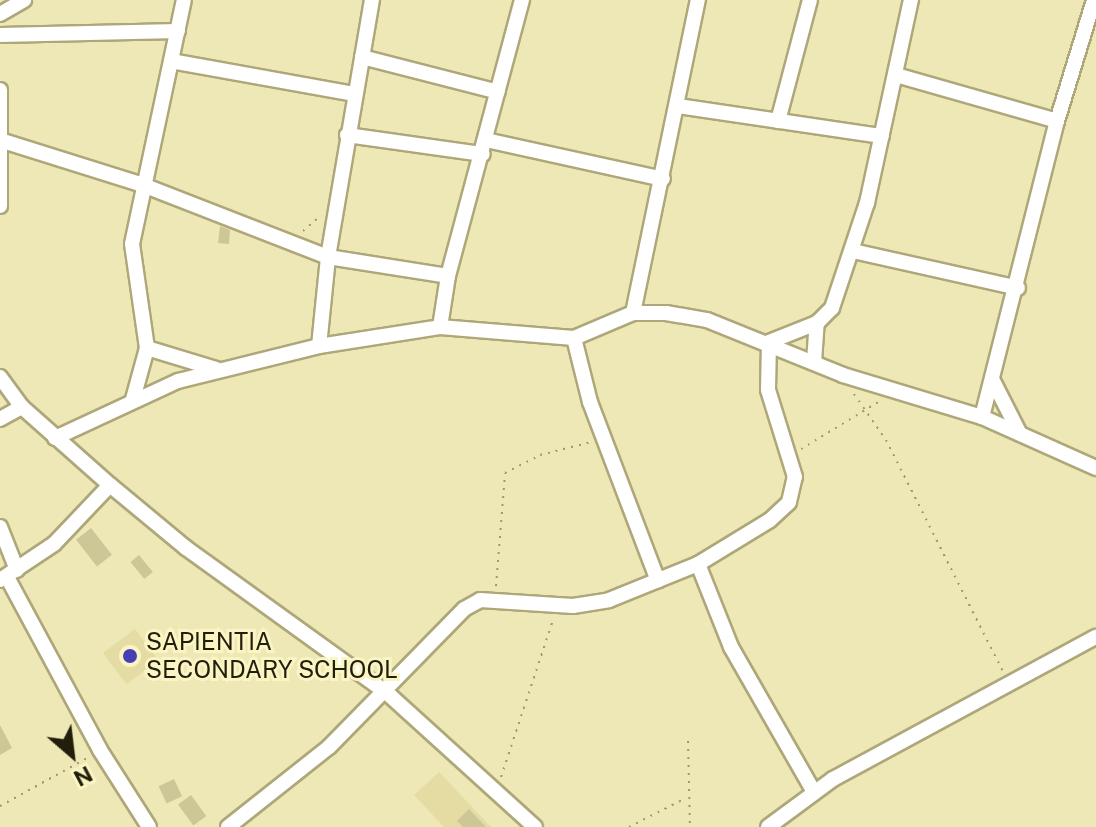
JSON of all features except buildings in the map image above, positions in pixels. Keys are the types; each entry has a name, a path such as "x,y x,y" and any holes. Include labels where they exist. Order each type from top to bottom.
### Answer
{"street":[{"path":"0,14 24,0"},
{"path":"133,399 147,348 132,244 184,0"},
{"path":"319,346 328,257 372,0"},
{"path":"440,327 448,276 522,0"},
{"path":"633,313 698,0"},
{"path":"778,121 810,0"},
{"path":"769,342 817,323 832,308 853,251 911,0"},
{"path":"982,417 1018,288 1057,121 1094,0"},
{"path":"0,35 178,31"},
{"path":"362,57 498,92"},
{"path":"171,61 355,94"},
{"path":"896,75 1057,121"},
{"path":"0,90 3,141 1,196"},
{"path":"678,106 882,136"},
{"path":"347,135 484,147 663,179"},
{"path":"3,141 143,185 328,257 448,276"},
{"path":"853,251 1018,288"},
{"path":"55,438 133,399 216,369 319,346 440,327 574,338 633,313 690,317 769,342 843,375 982,417 1096,468"},
{"path":"814,362 817,323"},
{"path":"574,338 604,439 658,581"},
{"path":"228,827 329,747 464,609 495,597 592,605 698,564 770,520 789,502 795,477 791,454 768,390 769,342"},
{"path":"147,348 216,369"},
{"path":"0,377 22,407 110,485 198,557 386,692 498,790 535,827"},
{"path":"993,381 1020,434"},
{"path":"0,419 22,407"},
{"path":"8,576 86,516 110,485"},
{"path":"0,527 8,576 100,750 149,827"},
{"path":"698,564 731,647 814,792"},
{"path":"768,827 814,792 1096,637"}],"path":[{"path":"289,240 337,199"},
{"path":"843,375 886,440 1010,685"},
{"path":"791,454 865,412 894,391"},
{"path":"495,597 505,473 540,455 604,439"},
{"path":"498,790 525,694 559,604"},
{"path":"688,741 690,827"},
{"path":"0,806 100,750"},
{"path":"629,827 687,797"}],"shaded area":[{"name":"SAPIENTIA SECONDARY SCHOOL","path":"135,629 158,660 127,684 103,653"},
{"path":"439,772 491,827 444,827 414,795"}],"place":[{"name":"SAPIENTIA SECONDARY SCHOOL","path":"130,656"}]}
